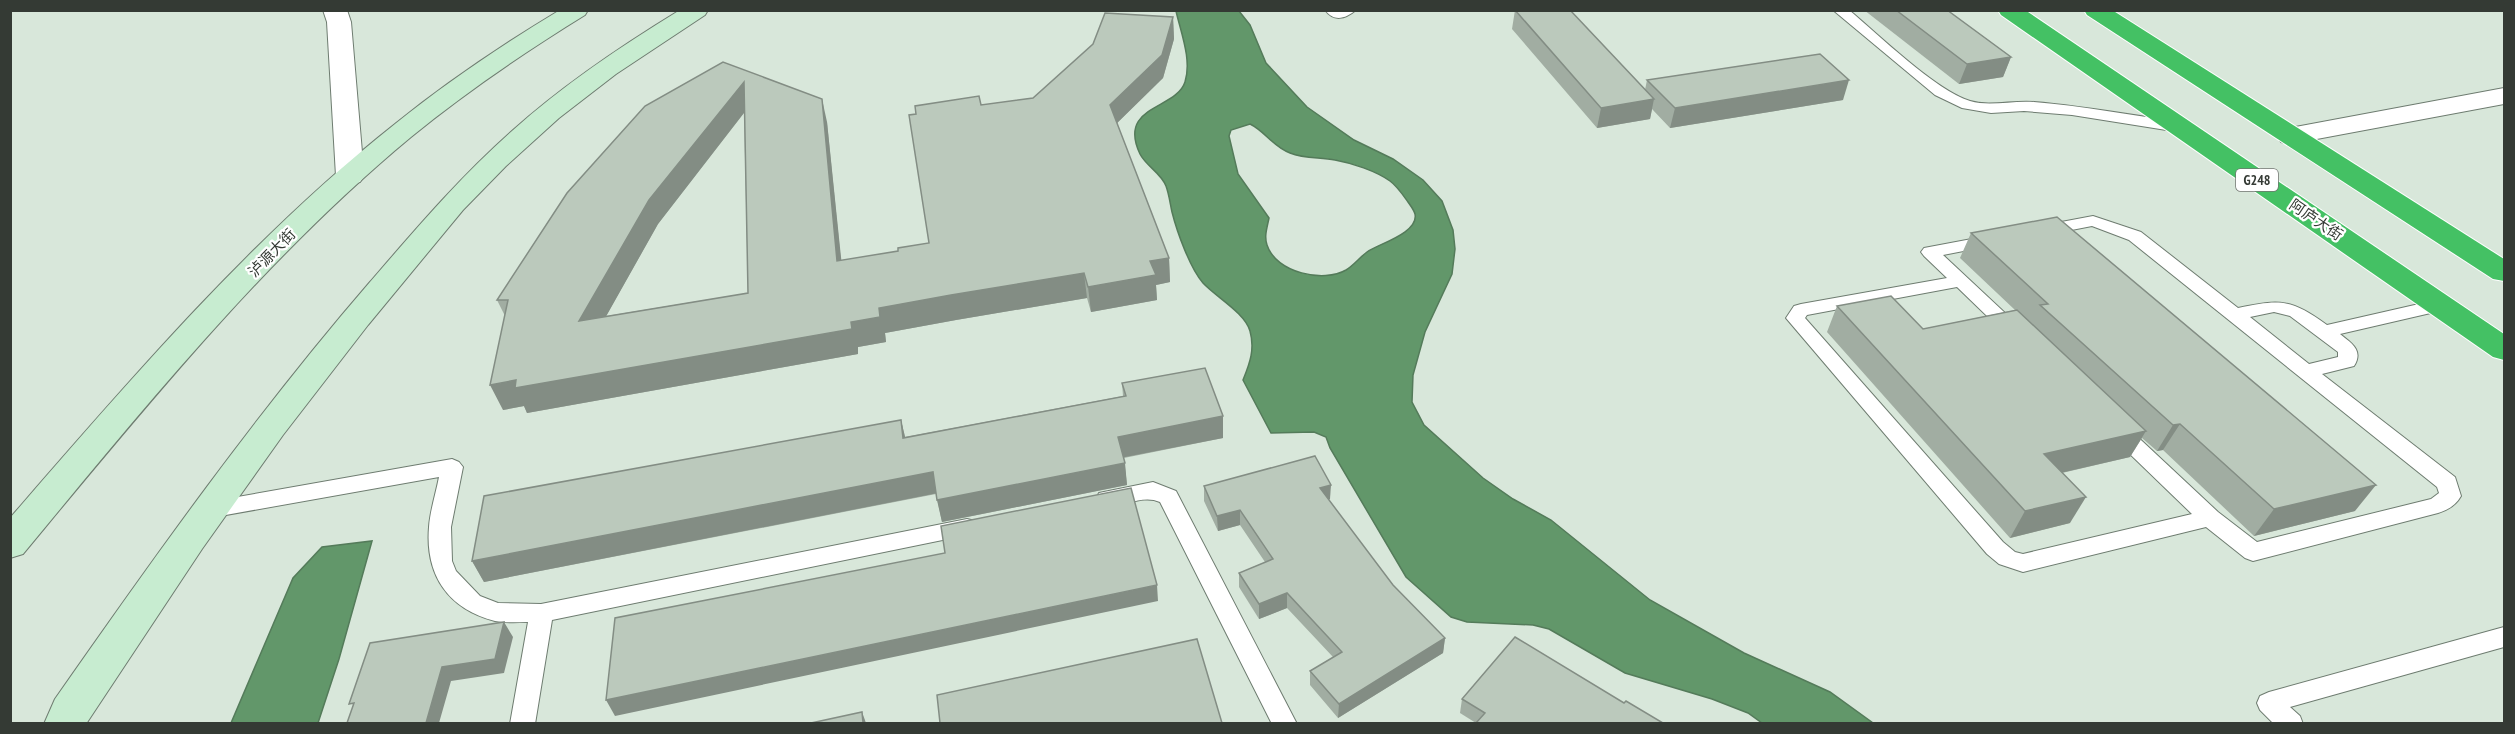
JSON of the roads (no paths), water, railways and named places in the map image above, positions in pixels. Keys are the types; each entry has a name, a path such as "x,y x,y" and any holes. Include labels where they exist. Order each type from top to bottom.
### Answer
{"highway":[{"name":"阿庐大街","path":"2009,10 2505,349"},
{"path":"2095,10 2505,272"}],"main road":[{"name":"泸源大街","path":"10,544 152,381 279,246 350,176 451,94 577,10"},
{"path":"65,723 148,595 298,390 347,329 471,185 511,146 597,76 697,10"}],"street":[{"path":"335,10 339,22 350,176"},
{"path":"2290,136 2505,96"}],"lane":[{"path":"1332,10 1336,15 1349,10"},
{"path":"1840,10 1940,92 1967,105 1991,108 2047,107 2179,127"},
{"path":"2093,221 2135,236 2447,483 2450,496 2438,505 2253,552 2210,518 1961,281 1930,252 2093,221"},
{"path":"1961,281 1801,310 1795,318 1995,548 2007,558 2023,563 2210,518"},
{"path":"2323,332 2441,305"},
{"path":"2234,315 2274,306 2297,312 2348,350 2346,361 2305,371"},
{"path":"209,510 452,467 440,527 441,561 447,576 472,603 497,612 541,613 988,523"},
{"path":"1083,504 1153,490 1168,497 1285,723"},
{"path":"522,723 541,613"},
{"path":"2290,723 2269,703 2505,637"}]}
